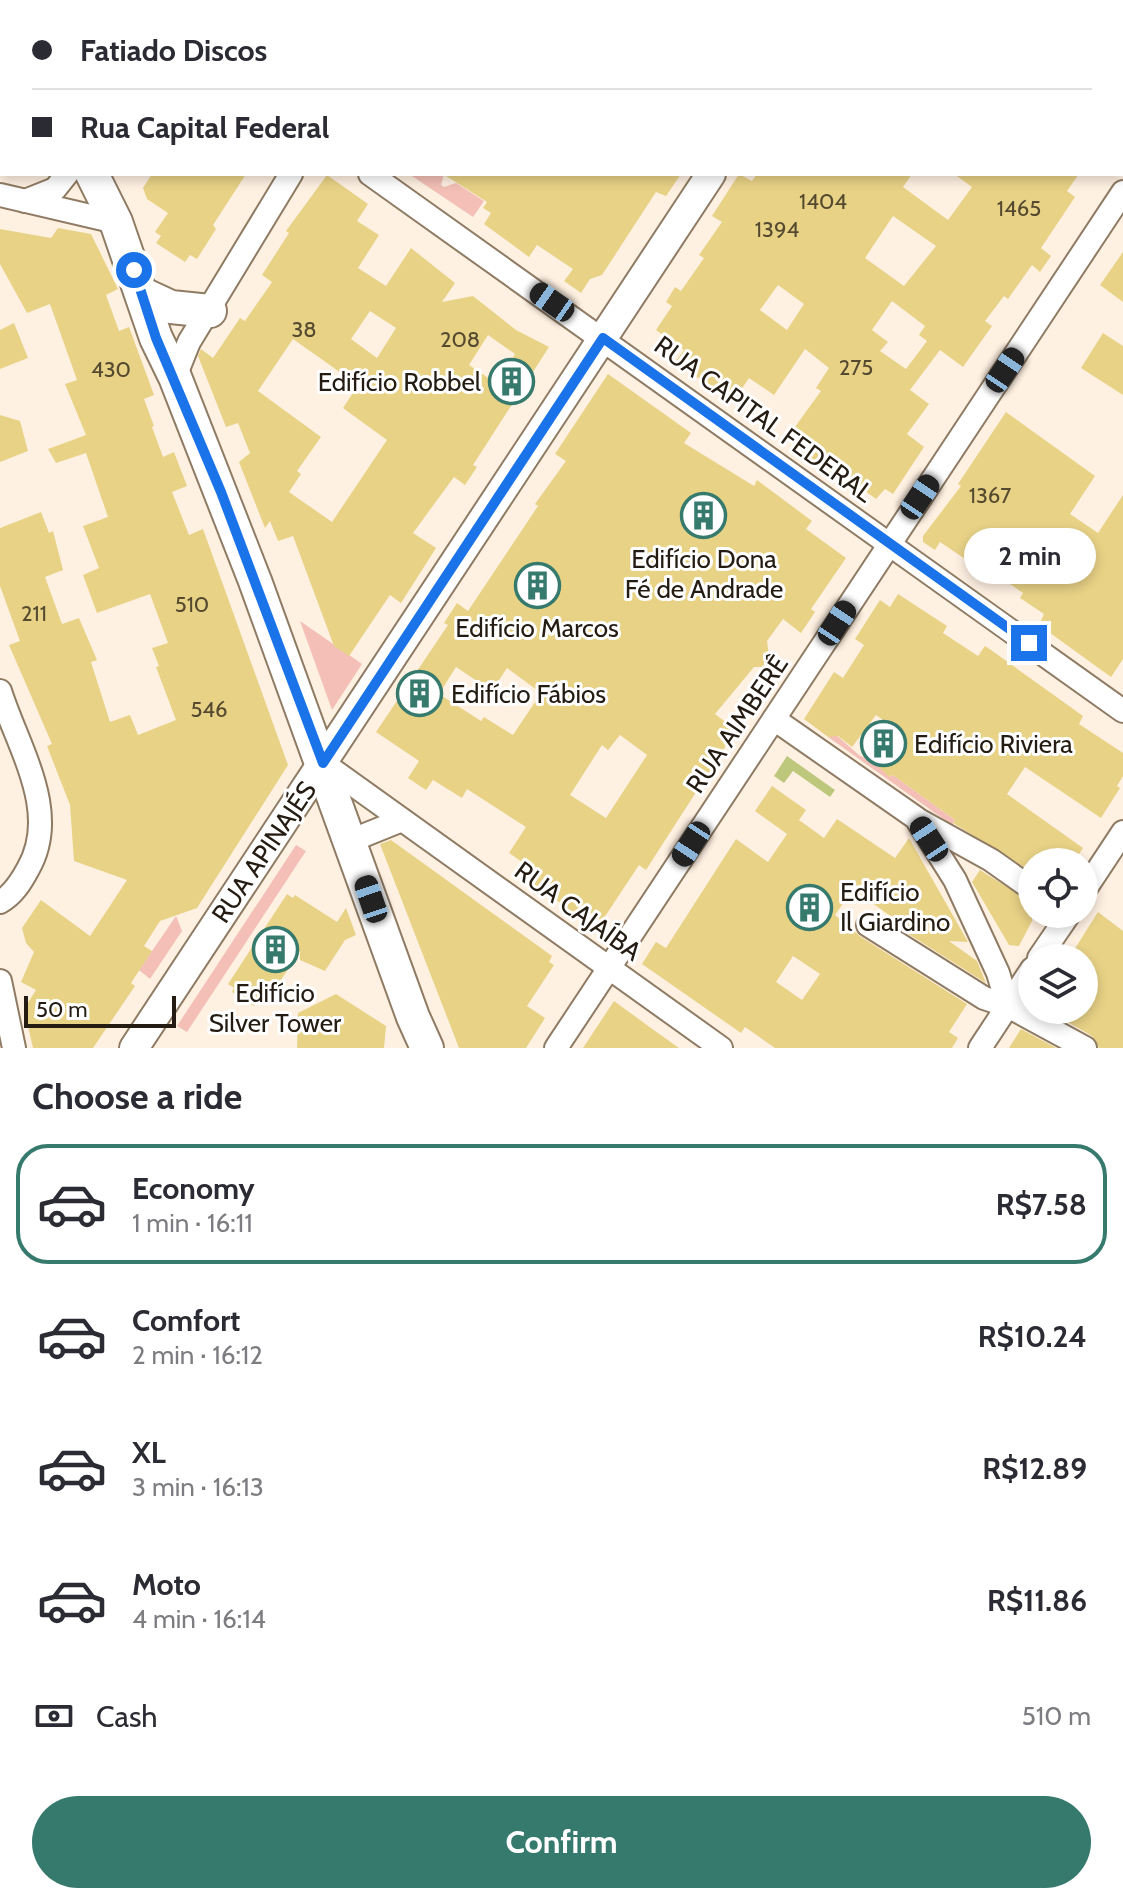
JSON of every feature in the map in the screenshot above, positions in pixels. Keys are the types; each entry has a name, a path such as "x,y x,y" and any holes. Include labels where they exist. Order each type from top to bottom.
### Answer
{"main road":[{"path":"93,176 116,222 156,338 175,377 323,763 413,1017 427,1048"},
{"path":"143,294 171,307 210,311"}],"street":[{"path":"25,201 55,189 65,176"},
{"path":"175,377 189,342 290,176"},
{"name":"RUA CAPITAL FEDERAL","path":"373,176 1123,711"},
{"name":"RUA APINAJÉS","path":"134,1048 710,176"},
{"name":"RUA AIMBERÊ","path":"556,1048 1123,192"},
{"path":"0,195 116,222"},
{"path":"0,691 41,809 43,832 38,852 20,884 0,902"},
{"path":"774,719 916,818 991,860 1018,879"},
{"name":"RUA CAJAÍBA","path":"323,763 721,1048"},
{"path":"916,818 955,880 998,973 1008,1006"},
{"path":"350,841 402,820"},
{"path":"1098,870 1123,832"},
{"path":"868,925 984,998 1008,1006 1085,1048"},
{"path":"0,981 14,1048"},
{"path":"980,1048 1018,991"}],"shaded area":[{"path":"412,176 443,176 441,185 444,187 456,183 484,201 473,217"},
{"path":"300,621 362,664 332,710"},
{"path":"835,734 859,755 882,767 889,777 893,775 955,820 952,825 828,737"},
{"path":"787,756 835,790 830,797 793,771 784,783 774,776"},
{"path":"296,845 306,851 187,1032 177,1026"},
{"path":"176,916 182,931 150,979 139,970"}],"building":[{"path":"151,176 245,176 213,225 216,229 197,259 190,255 185,262 156,243 161,236 155,232 168,213 147,199 143,188"},
{"path":"328,176 368,204 357,221 379,235 358,268 386,286 411,248 455,283 442,302 473,296 516,330 549,347 473,465 477,467 465,485 454,477 413,533 436,548 401,603 390,595 349,656 334,646 293,536 278,541 270,521 265,528 239,462 250,453 238,423 226,427 198,356 201,349 213,358 240,318 245,321 272,282 262,275 289,233 286,231","holes":["370,311 396,328 377,358 351,339","488,335 515,354 496,383 469,365","293,339 358,385 343,408 387,440 332,522 289,492 301,474 297,471 321,437 258,391"]},
{"path":"446,176 680,176 666,196 656,192 602,275 590,279 581,293 564,281 573,269 537,245 529,257 484,224 491,213 483,208 487,202"},
{"path":"738,176 752,181 756,176 911,176 903,187 948,220 972,187 957,176 1078,176 1067,191 1075,197 1041,248 1051,256 1040,272 1032,265 1008,299 1004,296 985,321 992,326 963,367 940,350 910,390 929,404 907,434 924,447 893,494 885,489 876,499 854,483 850,487 802,452 809,443 792,431 821,391 816,388 829,368 805,349 774,395 749,378 733,402 675,362 684,350 656,330 672,306 666,302 675,287 681,291 704,258 699,255 722,222 712,216","holes":["893,216 936,246 904,286 865,258","778,285 804,304 787,330 760,310","892,301 925,326 919,335 927,341 906,369 880,351 888,342 872,330"]},
{"path":"58,228 91,234 118,289 106,295 119,331 129,327 154,395 144,399 152,427 163,457 174,452 187,486 172,492 189,535 203,529 288,765 197,908 160,921 144,946 152,951 131,983 135,986 93,1048 33,1048 24,1009 36,990 21,982 34,952 26,943 22,928 41,900 90,936 127,880 74,861 70,805 47,746 52,744 9,645 20,641 0,586 0,528 41,512 49,533 53,531 63,570 45,577 62,624 79,618 97,660 91,662 110,722 130,715 138,735 176,720 152,648 168,643 150,594 97,613 83,575 99,568 83,526 108,517 86,453 56,463 48,449 86,435 65,384 77,380 50,304 27,313 0,264 0,229 51,238"},
{"path":"1123,252 1123,302 1100,285"},
{"path":"14,323 28,358 0,369 0,330"},
{"path":"1103,333 1123,346 1123,395 1081,368"},
{"path":"608,374 691,433 684,443 754,486 757,480 812,521 806,529 846,558 811,609 815,612 801,633 783,619 767,641 769,656 765,667 754,667 715,714 736,730 646,870 639,865 602,921 582,907 577,915 528,880 534,870 509,853 526,827 467,789 462,798 433,780 426,790 408,778 419,761 376,732 448,625 444,623 457,603 468,611 538,506 535,504 566,461 555,454","holes":["456,667 492,691 507,668 541,693 513,735 484,717 481,721 439,694","620,735 647,755 606,818 570,795 602,745 608,750"]},
{"path":"1006,412 1095,476 1070,514 1098,533 1123,495 1123,659 1111,677 1039,625 1044,614 1020,598 1023,593 977,561 974,565 940,542 935,550 923,542 923,536 961,486 958,484"},
{"path":"0,415 20,421 28,451 0,462"},
{"path":"898,594 947,626 943,633 978,656 985,646 1083,716 1079,724 1123,753 1123,776 1117,786 1120,788 1101,818 1025,767 1007,794 1083,848 1018,848 1018,863 953,823 955,820 893,775 889,777 875,763 897,730 876,715 852,747 838,736 828,737 804,719 834,672 843,678 864,645 855,639 880,600 890,607"},
{"path":"772,786 806,810 799,820 824,838 837,819 895,858 909,838 968,942 949,941 977,961 986,983 902,930 904,926 853,889 835,915 861,937 967,1004 949,1032 958,1038 952,1048 775,1048 745,1027 741,1033 642,964 656,942 666,948 736,839 768,862 787,834 755,811","holes":["793,956 820,974 802,1000 776,982"]},
{"path":"391,840 552,956 549,962 554,965 527,1006 545,1018 526,1048 459,1048 380,844"},
{"path":"980,870 1018,894 1018,928 1028,928 1018,946 1009,945 972,882"},
{"name":"Edifício Silver Tower","path":"287,894 293,898 295,895 337,922 346,908 356,935 345,940 325,971 300,960 300,951 265,1004 256,1002 254,1006 232,992 234,988 228,984"},
{"path":"1098,912 1123,931 1123,1048 1099,1048 1092,1036 1071,1024 1098,1024 1098,944 1078,944 1088,928 1098,928"},
{"path":"336,994 386,1026 384,1048 297,1048 298,1013"},
{"path":"614,1001 651,1028 679,1048 583,1048"},
{"path":"1021,1029 1056,1048 1009,1048"}],"place":[{"name":"Edifício Robbel","path":"512,382"},
{"name":"Edifício Dona Fé de Andrade","path":"704,516"},
{"name":"Edifício Marcos","path":"537,585"},
{"name":"Edifício Fábios","path":"420,694"},
{"name":"Edifício Riviera","path":"883,744"},
{"name":"Edifício Il Giardino","path":"809,907"},
{"name":"Edifício Silver Tower","path":"275,950"}],"route":[{"path":"134,270 156,338 221,492 323,763 603,338 1029,643"}]}
